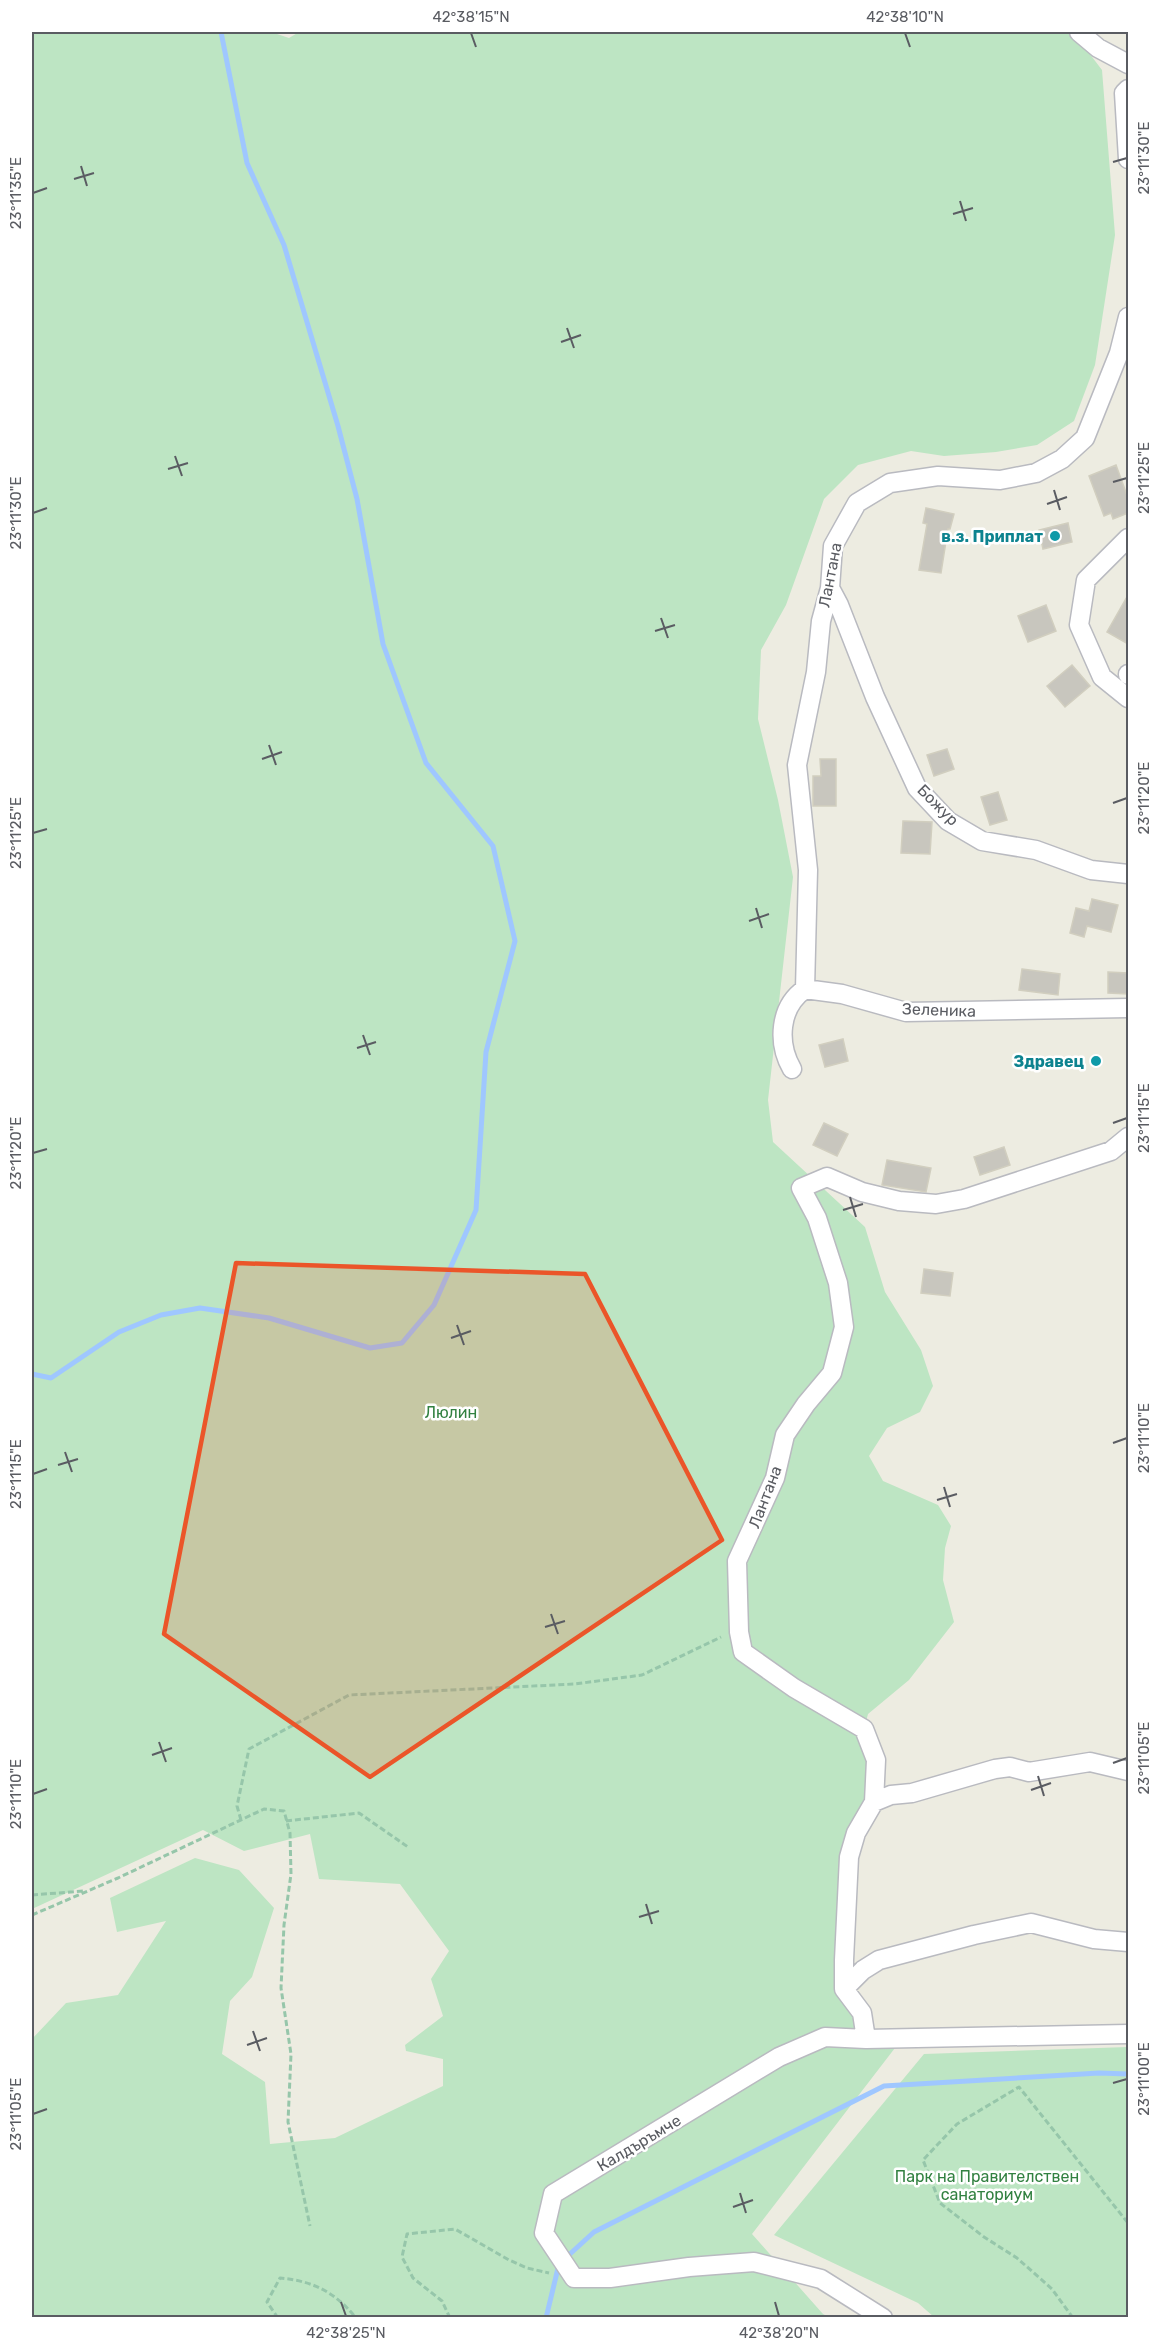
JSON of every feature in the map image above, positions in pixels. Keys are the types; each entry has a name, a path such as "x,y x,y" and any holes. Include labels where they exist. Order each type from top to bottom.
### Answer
{"street":[{"path":"1079,32 1098,48 1128,64"},
{"path":"1128,89 1124,93 1128,159"},
{"name":"Лантана","path":"805,989 808,870 796,765 816,672 821,621 830,588 833,546 856,503 890,483 938,476 1000,480 1036,473 1062,459 1084,438 1119,353 1128,317"},
{"path":"1128,538 1086,580 1079,625 1102,676 1128,698"},
{"name":"Божур","path":"830,588 839,605 875,697 917,788 948,821 982,841 1036,850 1091,870 1128,874"},
{"path":"792,1069 784,1055 782,1031 795,996 805,989"},
{"name":"Зеленика","path":"805,989 842,994 906,1012 1128,1008"},
{"name":"Лантана","path":"743,1652 739,1632 737,1561 775,1478 785,1436 806,1404 832,1373 844,1327 838,1283 817,1218 801,1188 827,1177 862,1192 898,1201 936,1204 964,1199 1111,1151 1128,1137"},
{"path":"730,1632 743,1652 794,1688 864,1729 876,1760 874,1802 856,1833 849,1857 844,1989 862,2013 866,2039"},
{"path":"874,1802 891,1795 932,1788 995,1768 1010,1767 1029,1772 1090,1762 1128,1771"},
{"path":"844,1989 862,1970 879,1960 974,1935 1031,1923 1094,1939 1128,1942"},
{"name":"Калдъръмче","path":"571,2275 544,2233 553,2194 779,2057 825,2037 866,2039 1128,2034"},
{"path":"571,2275 610,2278 689,2267 754,2262 821,2279 883,2318"}],"path":[{"path":"241,1820 237,1806 249,1749 349,1695 575,1684 642,1675 730,1632"},
{"path":"32,1915 264,1809 284,1811 290,1833 291,1874 284,1925 281,1988 291,2054 288,2122 309,2226"},
{"path":"286,1821 359,1813 408,1847"},
{"path":"32,1895 88,1891"},
{"path":"1072,2318 1053,2289 1017,2258 984,2237 940,2203 923,2160 957,2124 1018,2087 1128,2223"},
{"path":"450,2318 442,2301 413,2278 402,2257 407,2234 455,2229 527,2268 571,2275"},
{"path":"278,2318 267,2302 280,2278 303,2280 341,2300 356,2318"}],"highlighted area":[{"path":"236,1263 585,1274 722,1540 370,1777 164,1634"}],"green space":[{"name":"Люлин","path":"32,32 271,32 289,38 299,32 1073,32 1102,70 1115,235 1095,365 1074,421 1037,445 996,452 944,456 911,451 858,465 824,499 786,605 761,650 758,719 778,800 793,877 768,1100 773,1142 865,1227 885,1292 921,1350 933,1386 920,1412 887,1428 869,1456 883,1481 938,1505 951,1526 945,1548 943,1580 954,1622 909,1680 868,1714 864,1729 873,1793 847,1843 841,1985 873,2039 898,2044 752,2234 823,2314 829,2317 32,2317 32,2039 66,2003 118,1995 166,1921 117,1932 110,1898 195,1858 239,1870 274,1908 252,1977 230,2001 222,2054 265,2082 270,2144 335,2138 443,2086 443,2059 406,2051 405,2045 443,2016 431,1979 449,1951 400,1884 319,1879 310,1834 244,1851 203,1830 32,1909"},
{"name":"Парк на Правителствен санаториум","path":"1128,2047 1128,2317 934,2317 918,2303 774,2235 924,2054"}],"building":[{"path":"1116,465 1128,498 1128,513 1113,519 1111,513 1104,516 1089,476"},
{"path":"926,508 954,514 950,529 948,529 941,573 919,570 927,524 923,523"},
{"name":"в.з. Приплат","path":"1068,523 1072,542 1043,549 1039,530"},
{"path":"1128,595 1128,644 1107,632"},
{"path":"1046,605 1056,631 1028,642 1018,616"},
{"path":"1072,665 1090,686 1065,707 1047,686"},
{"path":"947,749 954,769 934,776 927,755"},
{"path":"820,759 836,759 836,806 813,806 813,776 821,776"},
{"path":"998,792 1007,820 990,825 981,797"},
{"path":"903,821 932,822 930,854 901,853"},
{"path":"1092,899 1118,905 1111,932 1087,926 1084,937 1070,933 1076,908 1089,911"},
{"path":"1022,969 1060,974 1058,995 1019,990"},
{"path":"1108,972 1128,973 1128,994 1108,993"},
{"path":"843,1039 848,1061 825,1067 819,1045"},
{"path":"824,1123 848,1134 837,1156 813,1145"},
{"path":"1004,1147 1010,1165 980,1175 974,1157"},
{"path":"887,1160 931,1168 926,1192 882,1185"},
{"path":"924,1269 953,1273 950,1296 921,1293"}],"waterway":[{"path":"32,1374 51,1378 119,1332 161,1315 200,1308 269,1318 370,1348 402,1343 434,1305 476,1210 486,1052 515,941 493,846 426,763 383,644 357,499 338,426 284,245 247,163 221,32"},
{"path":"546,2318 559,2264 594,2232 884,2086 1099,2073 1128,2074"}],"place":[{"name":"в.з. Приплат","path":"1055,536"},
{"name":"Здравец","path":"1096,1061"}]}
